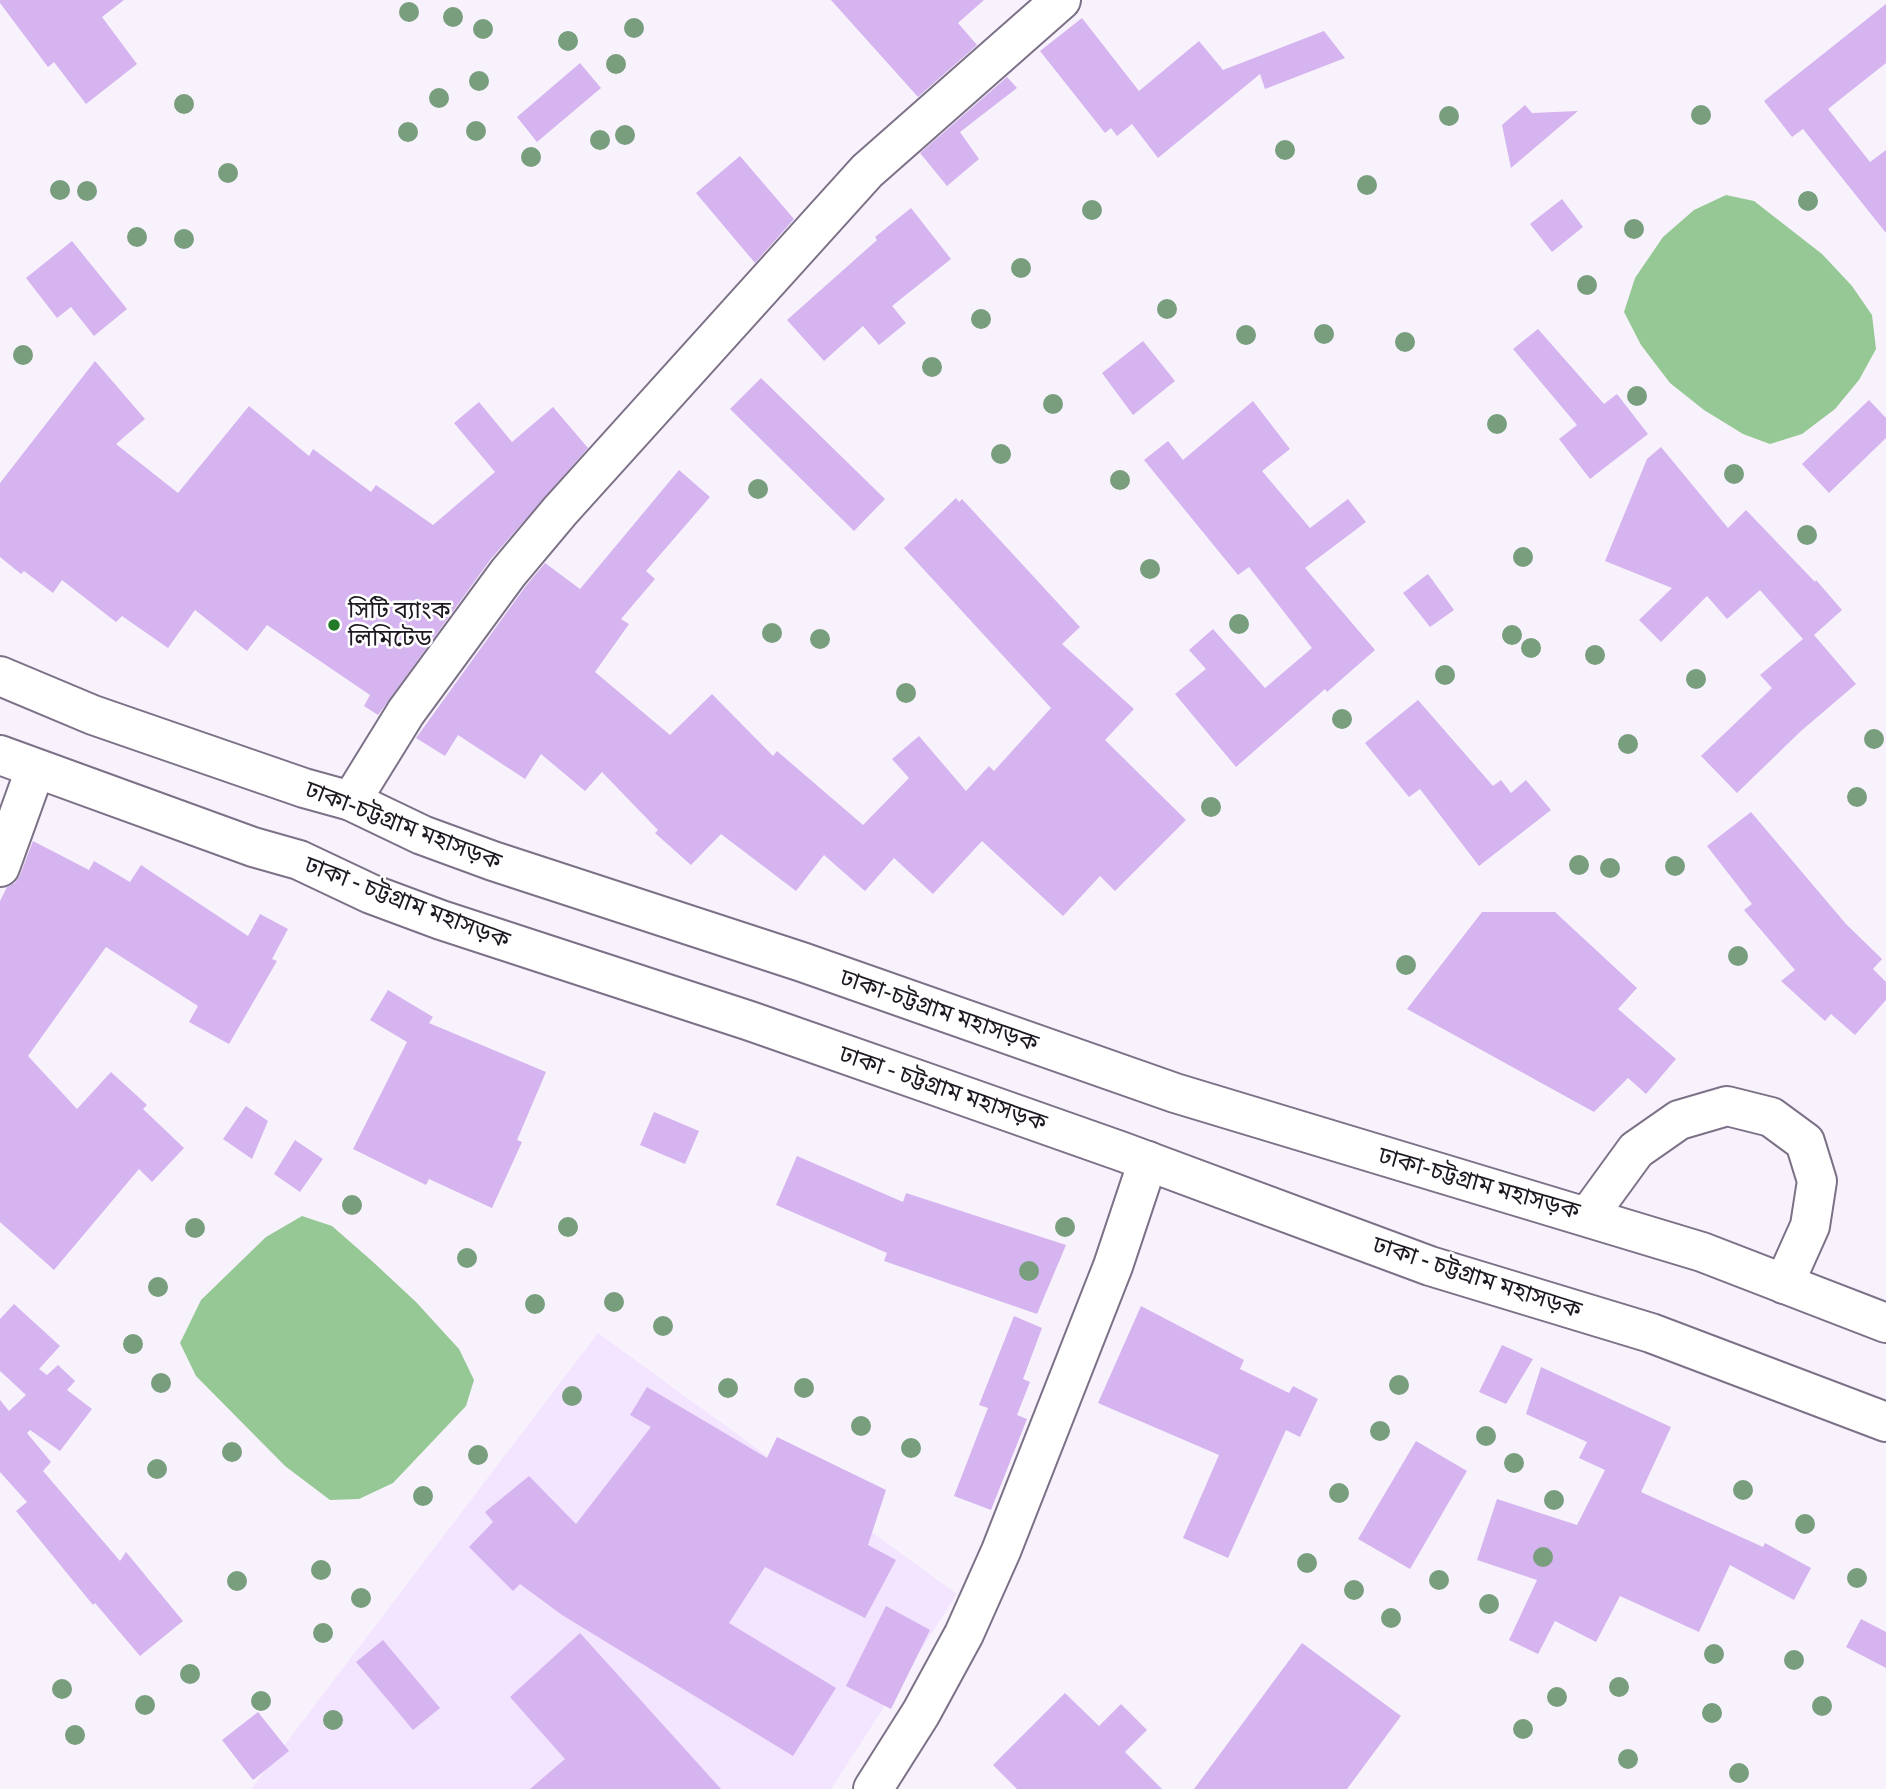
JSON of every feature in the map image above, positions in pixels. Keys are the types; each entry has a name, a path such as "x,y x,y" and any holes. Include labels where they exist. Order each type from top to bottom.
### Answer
{"main road":[{"path":"351,801 406,712 508,573 560,511 867,171 1061,0"},
{"name":"ঢাকা-চট্টগ্রাম মহাসড়ক","path":"0,676 93,715 304,788 351,801 422,835 493,861 802,962 1175,1093 1702,1252 1886,1323"},
{"name":"ঢাকা - চট্টগ্রাম মহাসড়ক","path":"0,755 35,770 253,847 299,860 371,894 441,920 750,1021 1148,1161 1430,1265 1651,1333 1886,1422"},
{"path":"0,867 35,770"},
{"path":"1588,1216 1636,1150 1679,1120 1727,1107 1771,1117 1805,1142 1817,1181 1810,1226 1784,1284"},
{"path":"873,1789 921,1713 952,1656 1001,1551 1113,1266 1148,1161"}],"shaded area":[{"path":"1726,195 1754,201 1822,254 1852,286 1872,315 1876,349 1859,380 1835,409 1802,434 1770,444 1743,434 1704,410 1670,383 1641,345 1624,312 1635,278 1663,237 1694,210"},
{"path":"302,1216 332,1226 416,1302 459,1349 474,1380 466,1406 393,1483 359,1499 330,1500 285,1466 196,1376 180,1343 201,1300 266,1237"},
{"path":"598,1333 957,1594 831,1789 251,1789"}],"building":[{"path":"0,0 124,0 102,17 137,64 86,104 54,62 48,67"},
{"path":"831,0 984,0 958,23 977,45 918,97"},
{"path":"1886,4 1886,63 1828,109 1870,162 1886,150 1886,233 1803,129 1792,137 1764,101"},
{"path":"1082,18 1139,91 1199,41 1223,70 1324,31 1345,58 1265,89 1260,74 1158,158 1132,124 1117,136 1111,128 1105,133 1040,51"},
{"path":"580,63 601,88 537,142 517,117"},
{"path":"1007,77 1017,88 960,132 979,159 947,186 920,153"},
{"path":"1525,105 1532,113 1578,111 1511,168 1502,125"},
{"path":"740,156 794,219 755,263 696,193"},
{"path":"1562,199 1583,227 1552,252 1530,224"},
{"path":"911,208 951,259 892,306 906,323 879,345 863,326 824,361 787,320 877,240 875,237"},
{"path":"72,241 127,309 94,336 71,307 57,318 26,278"},
{"path":"1538,329 1604,404 1617,394 1648,434 1590,479 1559,439 1577,425 1513,349"},
{"path":"1143,341 1175,381 1133,415 1102,373"},
{"path":"95,361 145,419 116,444 178,493 249,406 309,456 313,449 371,492 376,485 433,525 495,472 454,423 479,402 512,442 553,407 588,448 490,560 378,715 364,706 370,695 267,625 247,651 195,610 168,648 122,616 116,622 62,580 53,593 24,571 21,574 0,557 0,483"},
{"path":"761,378 885,499 854,531 730,409"},
{"path":"1869,400 1886,418 1886,438 1829,493 1802,464"},
{"path":"1253,401 1290,449 1262,471 1310,528 1348,499 1366,522 1305,568 1375,650 1327,692 1325,689 1236,767 1175,694 1206,669 1189,650 1213,629 1265,688 1312,648 1249,567 1238,575 1144,460 1168,441 1183,460"},
{"path":"1661,447 1728,528 1746,510 1842,610 1814,635 1856,684 1801,731 1737,793 1701,756 1772,688 1760,675 1803,639 1760,590 1727,619 1707,596 1661,642 1639,620 1672,588 1605,561 1647,459"},
{"path":"679,470 710,497 646,571 655,579 621,619 629,624 595,672 670,735 712,694 773,756 777,751 863,825 909,778 892,759 919,736 966,791 989,766 994,771 1051,708 904,548 956,498 959,502 962,499 1080,627 1062,644 1134,709 1105,740 1186,820 1115,891 1100,876 1063,916 982,841 933,894 894,858 865,891 824,855 796,891 721,834 691,865 655,833 658,830 602,772 585,791 541,754 525,779 458,735 445,756 416,738 545,563 580,589"},
{"path":"1428,574 1454,610 1430,627 1403,593"},
{"path":"1418,700 1493,786 1501,780 1511,793 1526,780 1551,810 1479,866 1420,789 1409,797 1365,743"},
{"path":"1751,812 1846,924 1882,959 1873,969 1886,982 1886,1000 1855,1035 1831,1014 1825,1021 1781,981 1795,970 1744,910 1752,904 1707,846"},
{"path":"33,841 89,870 94,861 130,882 141,865 248,936 260,914 288,929 272,959 277,961 229,1044 189,1022 198,1006 106,947 28,1056 77,1109 111,1072 147,1105 143,1109 184,1148 152,1182 139,1169 54,1270 0,1222 0,901 7,887 15,883 20,875"},
{"path":"1482,912 1555,912 1637,988 1618,1009 1676,1059 1646,1094 1628,1078 1594,1112 1407,1009"},
{"path":"388,990 433,1017 429,1023 546,1072 517,1140 522,1142 492,1208 429,1179 426,1185 353,1149 407,1042 370,1020"},
{"path":"246,1106 268,1121 252,1159 223,1139"},
{"path":"654,1112 699,1131 685,1164 640,1145"},
{"path":"295,1140 323,1159 300,1192 274,1174"},
{"path":"797,1156 903,1202 906,1193 1066,1245 1037,1314 884,1261 887,1253 776,1205"},
{"path":"14,1304 60,1346 39,1369 47,1375 58,1365 75,1381 67,1390 92,1409 60,1451 30,1430 27,1433 51,1462 43,1471 120,1561 126,1552 183,1621 140,1656 95,1603 93,1605 16,1511 27,1502 0,1472 0,1400 9,1411 26,1395 0,1371 0,1319"},
{"path":"1141,1306 1244,1360 1240,1369 1289,1393 1293,1386 1318,1399 1300,1437 1286,1430 1228,1558 1183,1538 1219,1455 1098,1403"},
{"path":"1014,1316 1042,1328 1023,1379 1030,1382 1017,1415 1027,1419 991,1510 954,1496 988,1408 979,1405"},
{"path":"1502,1345 1533,1359 1506,1404 1479,1392"},
{"path":"1541,1367 1671,1427 1641,1492 1763,1547 1765,1543 1811,1568 1794,1600 1730,1565 1699,1632 1620,1596 1596,1642 1555,1621 1538,1654 1509,1640 1537,1580 1477,1560 1497,1499 1577,1525 1605,1470 1579,1458 1587,1442 1526,1414"},
{"path":"647,1387 767,1458 777,1437 886,1490 868,1545 896,1560 865,1618 765,1567 729,1623 836,1688 793,1756 562,1615 520,1584 513,1591 469,1547 493,1522 485,1512 529,1476 576,1524 651,1427 630,1415"},
{"path":"1416,1441 1467,1471 1410,1569 1358,1539"},
{"path":"886,1606 930,1630 891,1709 846,1686"},
{"path":"1861,1619 1886,1632 1886,1668 1846,1647"},
{"path":"580,1633 721,1789 530,1789 565,1759 510,1697"},
{"path":"383,1640 440,1708 413,1730 356,1662"},
{"path":"1302,1643 1401,1716 1347,1789 1194,1789"},
{"path":"1065,1693 1099,1726 1121,1704 1147,1730 1125,1752 1162,1789 1017,1789 993,1765"},
{"path":"258,1712 289,1751 253,1780 222,1740"}],"place":[{"name":"সিটি ব্যাংক লিমিটেড","path":"334,625"}]}
